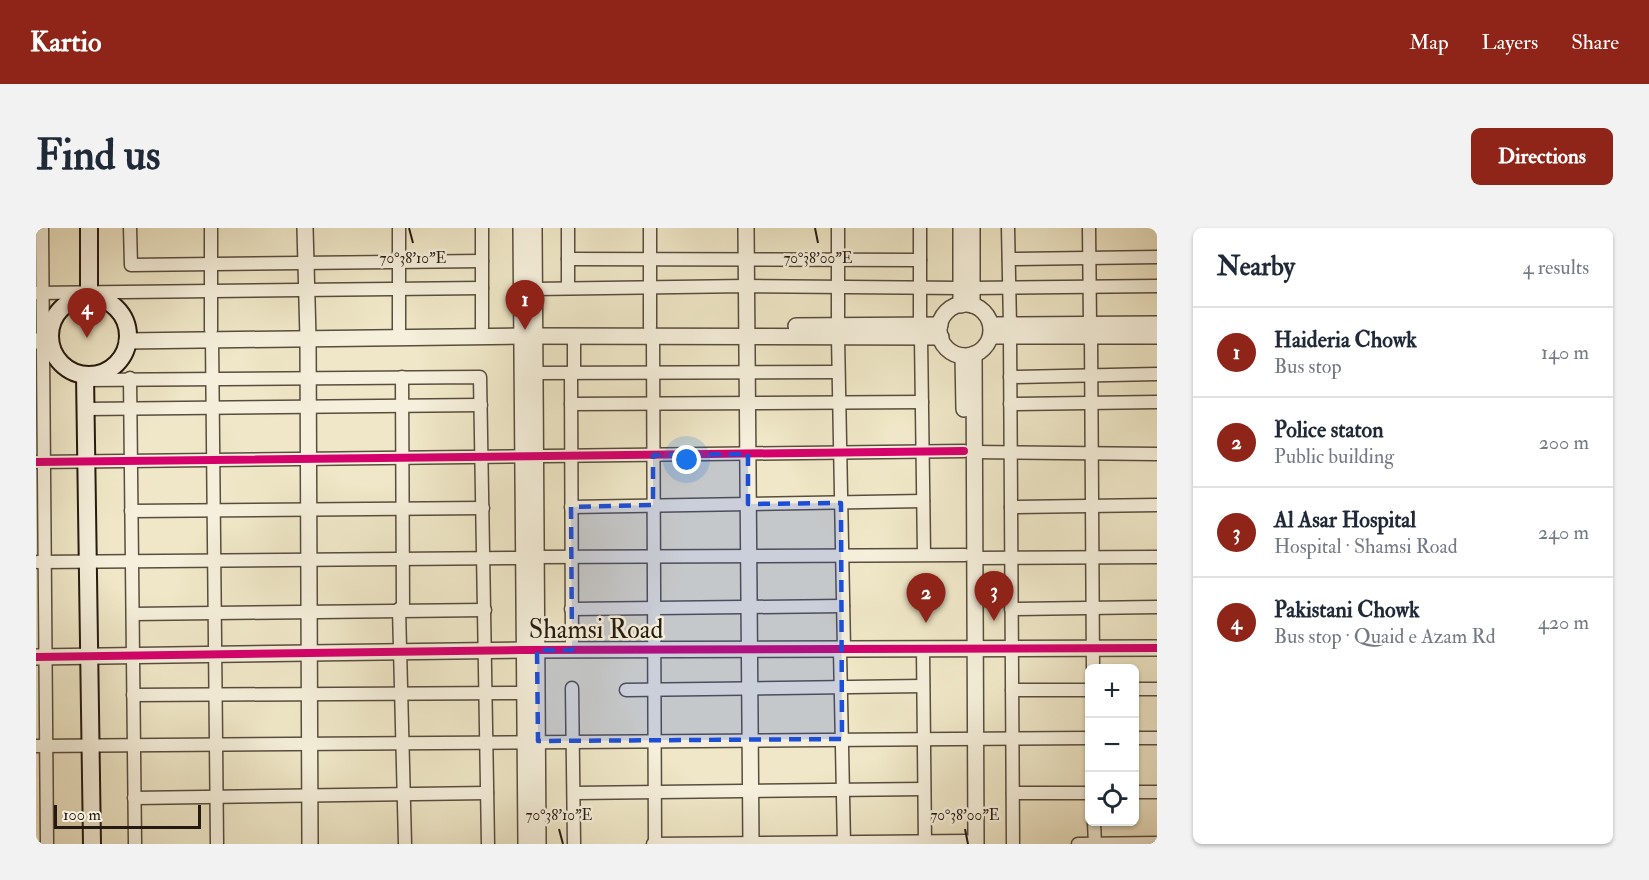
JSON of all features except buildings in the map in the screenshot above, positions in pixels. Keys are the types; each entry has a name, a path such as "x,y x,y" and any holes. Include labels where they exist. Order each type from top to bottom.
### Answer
{"main road":[{"path":"89,228 89,295"},
{"path":"89,295 111,304 120,313 127,336 119,361 110,369 86,377 62,365 43,341 63,307 89,295"},
{"path":"86,377 92,844"}],"street":[{"path":"42,228 39,293 43,341 40,380 39,512 41,798 47,844"},
{"path":"130,228 131,265 482,261"},
{"path":"211,228 216,844"},
{"path":"305,228 309,378 310,844"},
{"path":"399,228 399,329"},
{"path":"482,228 482,328"},
{"path":"521,228 528,332 531,741 538,844"},
{"path":"529,457 535,373 528,332 534,289 534,228"},
{"path":"568,228 568,288"},
{"path":"650,228 653,373 654,844 970,843 969,355"},
{"path":"747,228 751,843"},
{"path":"838,228 844,843"},
{"path":"920,228 924,554"},
{"path":"961,228 966,305"},
{"path":"966,288 972,228"},
{"path":"1008,228 1013,844"},
{"path":"1089,228 1093,664"},
{"path":"1009,259 1157,257"},
{"path":"568,259 920,260"},
{"path":"534,289 747,286 920,288 1157,286"},
{"path":"39,293 89,295 211,291 482,288"},
{"path":"966,305 985,312 991,331 984,348 969,355 948,349 940,331 948,310 966,305"},
{"path":"991,331 1090,330 1157,324"},
{"path":"308,334 399,329 482,328 574,336 652,331"},
{"path":"1090,330 1157,336"},
{"path":"127,336 940,331"},
{"path":"572,650 571,374 574,369 574,336"},
{"path":"535,373 838,372"},
{"path":"1010,377 1157,374"},
{"path":"86,377 480,377 488,844"},
{"path":"402,377 403,559 400,694 405,844"},
{"path":"130,378 135,844"},
{"path":"571,404 922,402"},
{"path":"1010,404 1157,402"},
{"path":"86,409 481,405"},
{"path":"40,462 922,451 1157,454"},
{"path":"571,507 923,501"},
{"path":"1011,507 1157,505"},
{"path":"131,511 483,508"},
{"path":"40,562 924,554 1011,558 1157,557"},
{"path":"572,609 843,606"},
{"path":"1011,609 1157,607"},
{"path":"133,614 401,609 484,610"},
{"name":"Shamsi Road","path":"41,657 309,655 530,650 1157,648"},
{"path":"923,649 925,843"},
{"path":"526,844 531,741 524,693 530,650"},
{"path":"626,690 923,686"},
{"path":"572,688 574,844"},
{"path":"1139,689 1157,689"},
{"path":"1012,690 1085,690"},
{"path":"134,694 524,693"},
{"path":"41,746 1085,738"},
{"path":"1139,738 1157,738"},
{"path":"574,793 924,789"},
{"path":"1139,792 1157,792"},
{"path":"134,798 487,793"},
{"path":"1013,794 1085,793"},
{"path":"1094,826 1095,844"},
{"path":"1078,844 1157,843"}],"highlighted area":[{"path":"748,454 748,504 841,503 842,739 538,741 537,650 572,650 571,507 653,505 653,455"}],"cycle path":[{"path":"36,462 964,451"},
{"path":"36,657 522,650 1157,648"}],"place":[{"name":"Haideria Chowk","path":"525,330"},
{"name":"Pakistani Chowk","path":"87,338"},
{"name":"Al Asar Hospital","path":"994,621"},
{"name":"Police staton","path":"926,623"}]}
